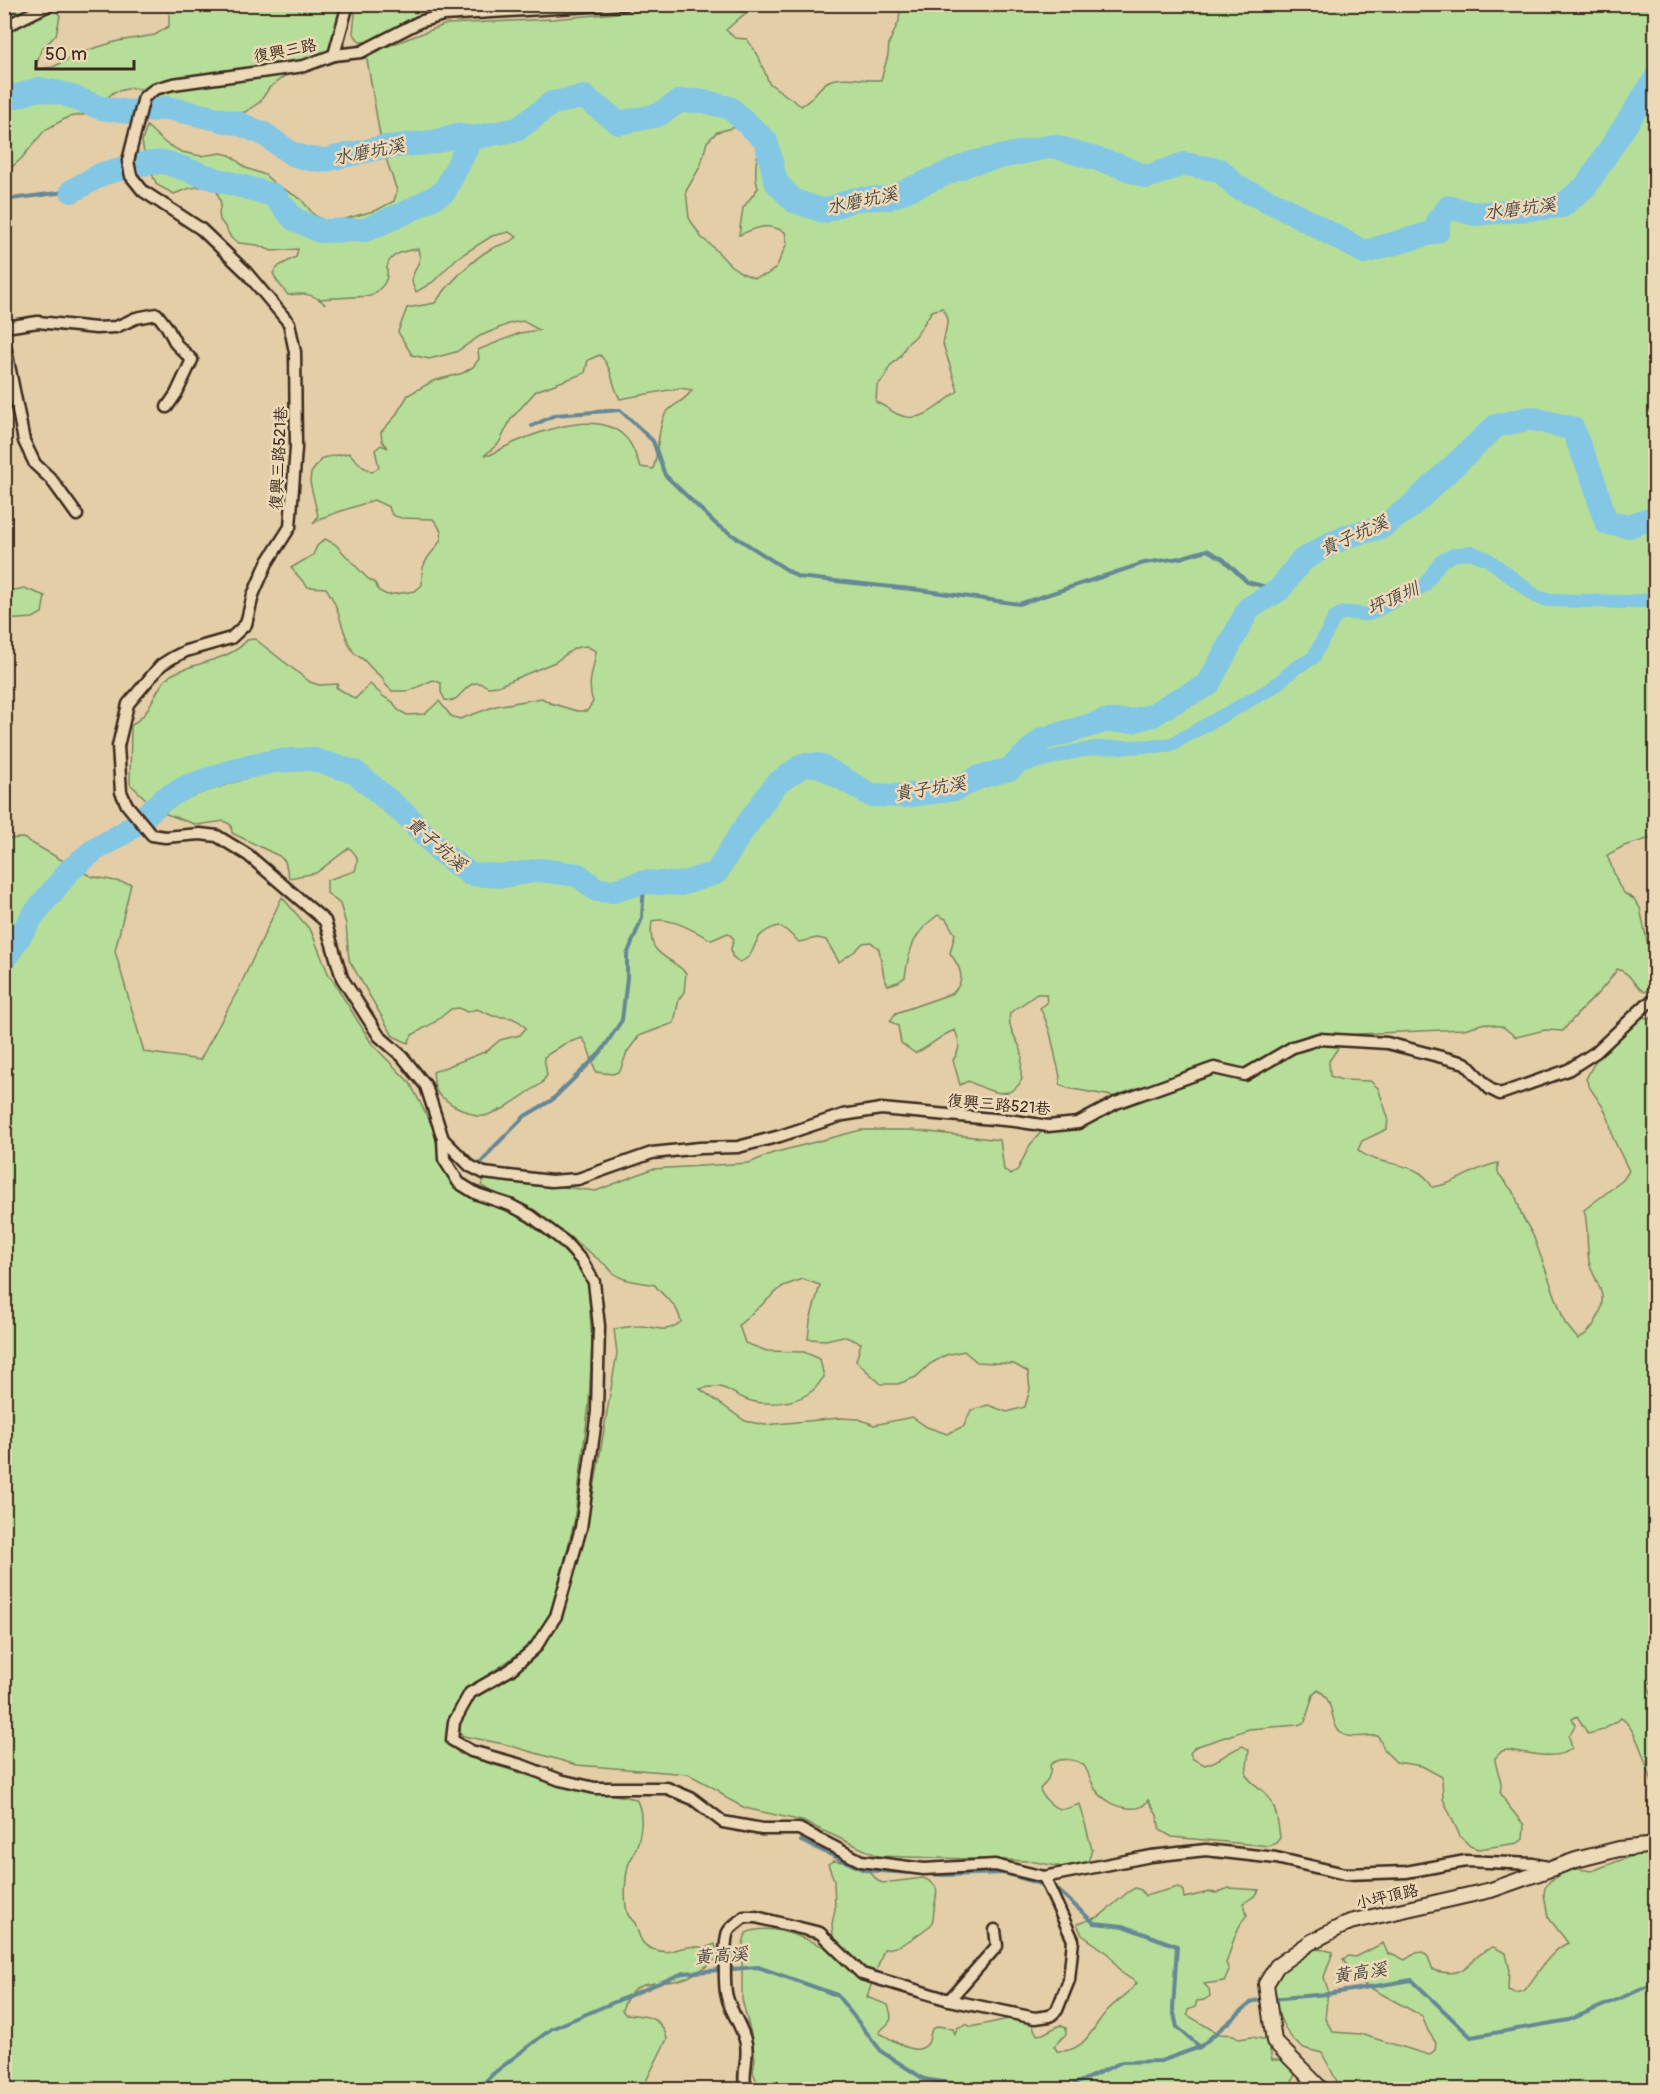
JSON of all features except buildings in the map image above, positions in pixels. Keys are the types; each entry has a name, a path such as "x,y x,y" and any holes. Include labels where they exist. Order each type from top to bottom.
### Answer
{"street":[{"path":"4,27 51,4"},
{"name":"復興三路","path":"334,55 348,4"},
{"name":"復興三路","path":"131,176 128,161 137,119 144,98 155,89 173,84 304,66 334,55 362,52 419,22 443,15 624,4"},
{"name":"復興三路521巷","path":"131,176 143,190 201,229 246,272 289,323 295,352 297,436 290,527 267,563 253,595 246,624 231,638 186,651 161,665 128,704 118,746 121,792 127,805 153,835 165,837 200,834 217,836 248,855 326,921 342,978 379,1036 402,1056 426,1086 442,1139 444,1159 459,1183 477,1194 510,1205 531,1216 565,1242 582,1261 594,1282 599,1326 597,1412 581,1528 556,1616 535,1648 510,1670 470,1693 454,1722 453,1740 471,1751 522,1765 560,1780 594,1788 667,1788 693,1799 723,1822 762,1829 799,1829 861,1861 924,1869 995,1865 1044,1877"},
{"path":"5,325 56,322 96,328 116,327 136,318 157,314 176,344 192,360 176,394 166,407"},
{"path":"4,340 24,441 35,464 51,479 76,515"},
{"name":"復興三路521巷","path":"442,1139 470,1166 484,1173 551,1181 578,1179 652,1153 738,1147 843,1115 881,1109 1015,1120 1048,1126 1078,1123 1116,1102 1214,1068 1245,1075 1293,1047 1319,1039 1387,1043 1448,1057 1465,1063 1490,1089 1500,1094 1568,1070 1596,1052 1647,1004 1656,1001"},
{"name":"小坪頂路","path":"1322,2090 1274,2041 1266,1984 1277,1965 1311,1942 1350,1922 1491,1890 1619,1849 1656,1845"},
{"path":"746,2090 743,2079 747,2046 726,1996 725,1948 728,1932 744,1917 756,1917 820,1933 862,1974 949,2000 1035,2018 1050,2016 1057,2010 1069,1980 1073,1940 1044,1877 1150,1856 1206,1850 1276,1858 1344,1874 1406,1872 1466,1861 1533,1864 1555,1869"},
{"path":"949,2000 997,1946 995,1930"}],"green space":[{"path":"4,5 53,5 60,16 56,35 41,50 35,69 53,67 85,51 118,41 155,35 169,26 169,5 342,5 327,53 303,62 269,88 260,102 245,112 200,124 175,117 151,102 152,90 131,88 114,92 89,114 68,117 45,130 21,159 7,171 4,169"},
{"path":"356,5 538,5 442,10 415,17 370,42 360,42 353,33"},
{"path":"702,5 759,5 745,13 726,30 735,38 747,39 758,55 769,83 801,106 810,100 822,86 835,79 881,80 889,43 899,21 900,9 910,5 1655,5 1655,837 1624,846 1607,855 1619,886 1625,894 1634,899 1640,908 1650,955 1651,984 1645,992 1626,973 1617,969 1605,986 1563,1031 1545,1030 1516,1037 1503,1027 1485,1023 1464,1029 1357,1034 1345,1038 1329,1061 1330,1076 1342,1080 1370,1081 1378,1088 1388,1117 1387,1129 1362,1141 1358,1150 1367,1156 1418,1172 1432,1187 1449,1183 1498,1163 1498,1173 1515,1194 1522,1216 1533,1235 1565,1323 1578,1339 1589,1331 1602,1305 1600,1288 1589,1261 1584,1210 1623,1180 1629,1171 1613,1138 1603,1107 1586,1079 1598,1056 1609,1050 1619,1033 1627,1026 1639,1017 1651,1018 1655,1025 1656,1675 1648,1685 1654,1703 1653,1717 1656,1726 1655,1790 1637,1740 1627,1723 1621,1718 1603,1730 1588,1734 1577,1716 1572,1719 1575,1725 1569,1736 1572,1748 1565,1752 1541,1755 1507,1750 1502,1751 1495,1758 1501,1783 1500,1792 1524,1825 1523,1839 1518,1843 1478,1849 1470,1846 1460,1836 1443,1799 1442,1777 1422,1766 1396,1762 1385,1751 1378,1736 1352,1737 1342,1733 1337,1729 1328,1701 1318,1690 1313,1695 1305,1722 1298,1725 1249,1729 1195,1747 1190,1753 1193,1759 1205,1765 1243,1746 1249,1750 1246,1775 1267,1795 1278,1821 1280,1838 1269,1846 1172,1837 1160,1830 1157,1815 1148,1800 1137,1808 1119,1806 1098,1793 1082,1764 1073,1760 1063,1760 1050,1765 1048,1778 1040,1789 1048,1801 1058,1808 1065,1809 1080,1804 1092,1850 1085,1871 1029,1861 878,1856 802,1821 745,1808 688,1774 577,1765 504,1744 463,1736 459,1731 460,1723 473,1697 499,1685 523,1666 539,1649 562,1616 593,1495 617,1353 614,1329 644,1326 664,1329 681,1322 676,1309 655,1285 618,1276 569,1236 527,1208 481,1186 484,1178 596,1191 652,1169 749,1163 773,1153 861,1130 911,1130 1000,1140 1004,1170 1011,1175 1018,1169 1030,1145 1042,1131 1123,1106 1123,1098 1067,1088 1060,1084 1050,1034 1040,1008 1047,1003 1046,994 1037,994 1010,1013 1011,1028 1022,1057 1022,1079 1011,1091 1005,1093 990,1091 968,1081 960,1085 953,1060 959,1045 955,1030 915,1053 901,1043 898,1026 890,1021 896,1013 953,993 960,983 959,968 950,953 955,934 946,919 938,915 918,934 908,957 905,977 888,985 884,977 879,949 871,942 863,943 839,962 826,940 817,938 799,942 778,926 762,934 750,955 739,962 732,956 731,948 734,939 728,933 712,940 675,923 652,921 652,942 655,948 686,973 684,992 679,999 674,1023 639,1036 627,1052 620,1071 613,1074 596,1072 587,1045 582,1038 564,1044 544,1057 547,1075 542,1083 503,1109 485,1116 476,1116 439,1095 435,1088 433,1072 487,1051 500,1040 520,1035 526,1028 512,1018 493,1016 477,1009 467,1012 459,1008 451,1009 435,1022 412,1035 408,1043 393,1036 349,960 346,924 340,904 327,893 327,880 355,871 357,858 349,848 316,873 289,878 285,861 232,833 231,825 224,821 197,825 155,810 274,769 262,768 231,774 150,803 130,784 131,726 145,713 163,683 171,675 232,652 247,640 255,639 310,682 319,685 338,684 336,687 355,699 370,684 393,702 398,710 407,715 425,714 439,701 451,716 460,719 496,706 542,698 550,703 577,711 587,711 593,702 590,682 596,651 586,646 575,648 555,662 498,686 473,684 453,701 445,700 441,692 441,683 433,680 409,691 392,691 382,677 354,653 346,638 335,604 326,588 308,587 291,568 313,555 317,546 325,539 335,544 367,578 375,583 379,591 387,595 415,591 422,585 424,565 441,538 439,527 433,519 401,518 392,515 389,507 374,500 321,518 313,524 318,516 310,482 311,473 322,458 349,453 363,467 372,472 379,467 375,450 381,445 388,448 382,441 381,432 394,418 408,395 433,381 463,373 473,367 479,359 478,350 520,333 539,330 523,321 511,323 480,336 456,352 429,359 412,355 398,332 407,308 435,303 453,281 476,259 517,237 509,232 492,236 457,258 433,282 416,292 412,278 420,258 418,249 403,252 391,259 388,263 385,282 371,296 319,299 325,304 308,295 288,295 273,273 279,266 296,257 298,249 272,251 257,245 239,243 231,238 220,220 221,204 216,188 194,187 174,194 157,185 145,159 142,141 147,126 165,143 182,152 201,156 221,153 230,155 246,168 265,175 275,184 301,199 314,215 323,220 341,220 377,210 394,201 397,191 382,147 366,54 375,53 447,24 553,19","holes":["756,122 765,131 756,162 758,188 743,208 739,235 756,228 767,227 785,232 787,243 776,268 766,275 754,278 730,265 701,237 689,218 686,191 700,167 707,142 717,132","943,308 948,319 943,344 958,391 930,412 906,417 876,402 877,386 890,366 900,357 907,344 916,336 932,311","600,355 610,371 620,399 680,388 692,390 664,416 653,469 641,467 632,446 623,435 610,427 594,424 576,424 556,428 485,455 499,443 511,419 536,391 585,373 588,360","803,1279 820,1285 810,1321 808,1339 826,1340 843,1336 861,1343 856,1361 881,1384 898,1384 916,1377 930,1364 946,1355 964,1351 977,1362 1014,1364 1028,1372 1030,1389 1025,1407 1007,1412 988,1405 971,1410 964,1426 947,1434 927,1427 912,1417 874,1425 859,1419 839,1418 765,1425 745,1421 700,1389 721,1387 748,1400 781,1403 805,1395 824,1377 820,1359 804,1352 767,1351 745,1343 739,1325 783,1286"]},
{"path":"24,588 45,596 42,613 33,618 5,620 5,592"},
{"path":"23,838 90,876 131,884 115,951 144,1052 200,1060 238,990 282,897 311,931 328,973 372,1044 410,1083 433,1128 440,1158 452,1185 519,1216 554,1242 573,1260 588,1282 592,1342 589,1404 574,1523 551,1614 528,1647 467,1690 449,1743 460,1754 552,1783 636,1799 639,1805 641,1826 639,1840 626,1877 625,1901 628,1915 635,1923 643,1943 650,1948 668,1951 690,1947 705,1948 715,1944 718,1958 680,1980 645,1984 638,1987 627,1999 622,2010 625,2014 652,2019 665,2031 667,2039 647,2079 646,2089 5,2090 4,839"},
{"path":"1655,1850 1655,2089 1341,2089 1322,2053 1296,2043 1278,2014 1265,1972 1270,1965 1296,1952 1315,1949 1333,1952 1324,1977 1328,1990 1325,2019 1333,2032 1360,2034 1429,2055 1435,2050 1436,2043 1422,2016 1367,1986 1354,1976 1343,1959 1349,1956 1356,1957 1383,1943 1388,1954 1405,1960 1416,1953 1423,1952 1428,1957 1433,1970 1445,1973 1461,1970 1477,1956 1493,1947 1506,1953 1509,1967 1508,1990 1515,1993 1524,1991 1549,1958 1568,1943 1548,1917 1544,1894 1545,1887 1550,1881 1571,1868 1592,1871 1637,1854"},
{"path":"834,1861 863,1864 878,1881 883,1883 923,1878 934,1884 936,1888 931,1925 903,1944 884,1949 867,1997 888,2005 890,2011 891,2019 879,2033 904,2046 917,2049 923,2048 928,2043 932,2029 939,2026 953,2029 955,2034 957,2028 966,2024 971,2027 1013,2018 1031,2022 1037,2035 1060,2025 1066,2028 1066,2034 1054,2046 1057,2051 1074,2048 1086,2039 1106,2012 1137,1983 1122,1973 1109,1954 1082,1935 1077,1924 1100,1916 1135,1888 1141,1890 1145,1896 1178,1887 1183,1891 1184,1898 1209,1892 1216,1893 1229,1888 1259,1890 1256,1895 1244,1903 1247,1915 1234,1938 1226,1963 1229,1970 1224,1981 1204,1984 1209,1989 1210,1996 1197,2001 1195,2007 1188,2010 1187,2015 1219,2034 1234,2035 1239,2039 1252,2037 1268,2040 1272,2060 1285,2060 1299,2071 1292,2082 1295,2088 1293,2090 760,2089 753,2072 755,2059 742,1999 742,1947 746,1933 755,1930 775,1930 796,1935 824,1947 833,1934 834,1880 828,1864"}],"waterway":[{"name":"水磨坑溪","path":"4,100 39,89 64,94 101,108 129,112 168,108 240,124 264,134 292,154 309,159 325,160 379,148 434,142 457,135 472,138 518,129 552,103 584,97 619,123 658,115 680,101 703,101 730,108 766,141 776,182 794,201 824,211 855,199 889,198 971,163 1053,146 1120,166 1147,177 1184,164 1220,170 1237,187 1282,207 1364,252 1438,231 1438,220 1449,207 1474,214 1562,206 1586,186 1656,78"},
{"path":"72,191 102,174 139,164 164,162 273,195 294,219 320,231 365,230 407,212 444,192 472,138"},
{"path":"4,197 11,199 72,191"},
{"path":"532,426 555,415 620,410 653,441 665,475 717,525 798,577 920,590 1019,604 1144,563 1180,558 1207,550 1223,559 1247,582 1279,590"},
{"name":"貴子坑溪","path":"4,960 34,914 70,870 93,851 127,831 163,800 188,786 238,769 275,761 311,759 355,772 409,818 442,853 470,874 504,876 540,870 578,875 597,890 613,891 644,882 680,884 716,873 776,784 803,765 819,765 871,795 903,796 956,789 979,777 1010,769 1043,739 1105,721 1132,721 1153,715 1208,685 1249,608 1279,590 1301,561 1351,535 1382,527 1409,508 1496,426 1530,418 1573,429 1592,475 1607,523 1629,526 1656,517"},
{"name":"坪頂圳","path":"1010,769 1097,748 1172,744 1272,688 1295,668 1313,658 1338,615 1342,613 1369,614 1424,586 1441,561 1453,555 1471,552 1489,560 1537,597 1548,600 1625,602 1656,600"},
{"path":"480,1164 525,1116 552,1100 601,1052 622,1020 627,955 642,918 644,882"},
{"path":"801,1841 864,1870 943,1875 1005,1873 1046,1886"},
{"path":"1053,1889 1058,1890 1094,1923 1123,1926 1177,1946 1173,2009 1177,2027 1200,2047"},
{"name":"黃高溪","path":"477,2090 494,2073 551,2029 683,1973 758,1967 837,1995 882,2052 924,2079 994,2090"},
{"name":"黃高溪","path":"1271,1999 1327,1994 1412,1980 1471,2037 1569,2020 1656,1983"},
{"name":"黃高溪","path":"1062,2090 1122,2062 1161,2061 1200,2047 1253,2001 1264,2000"}]}
